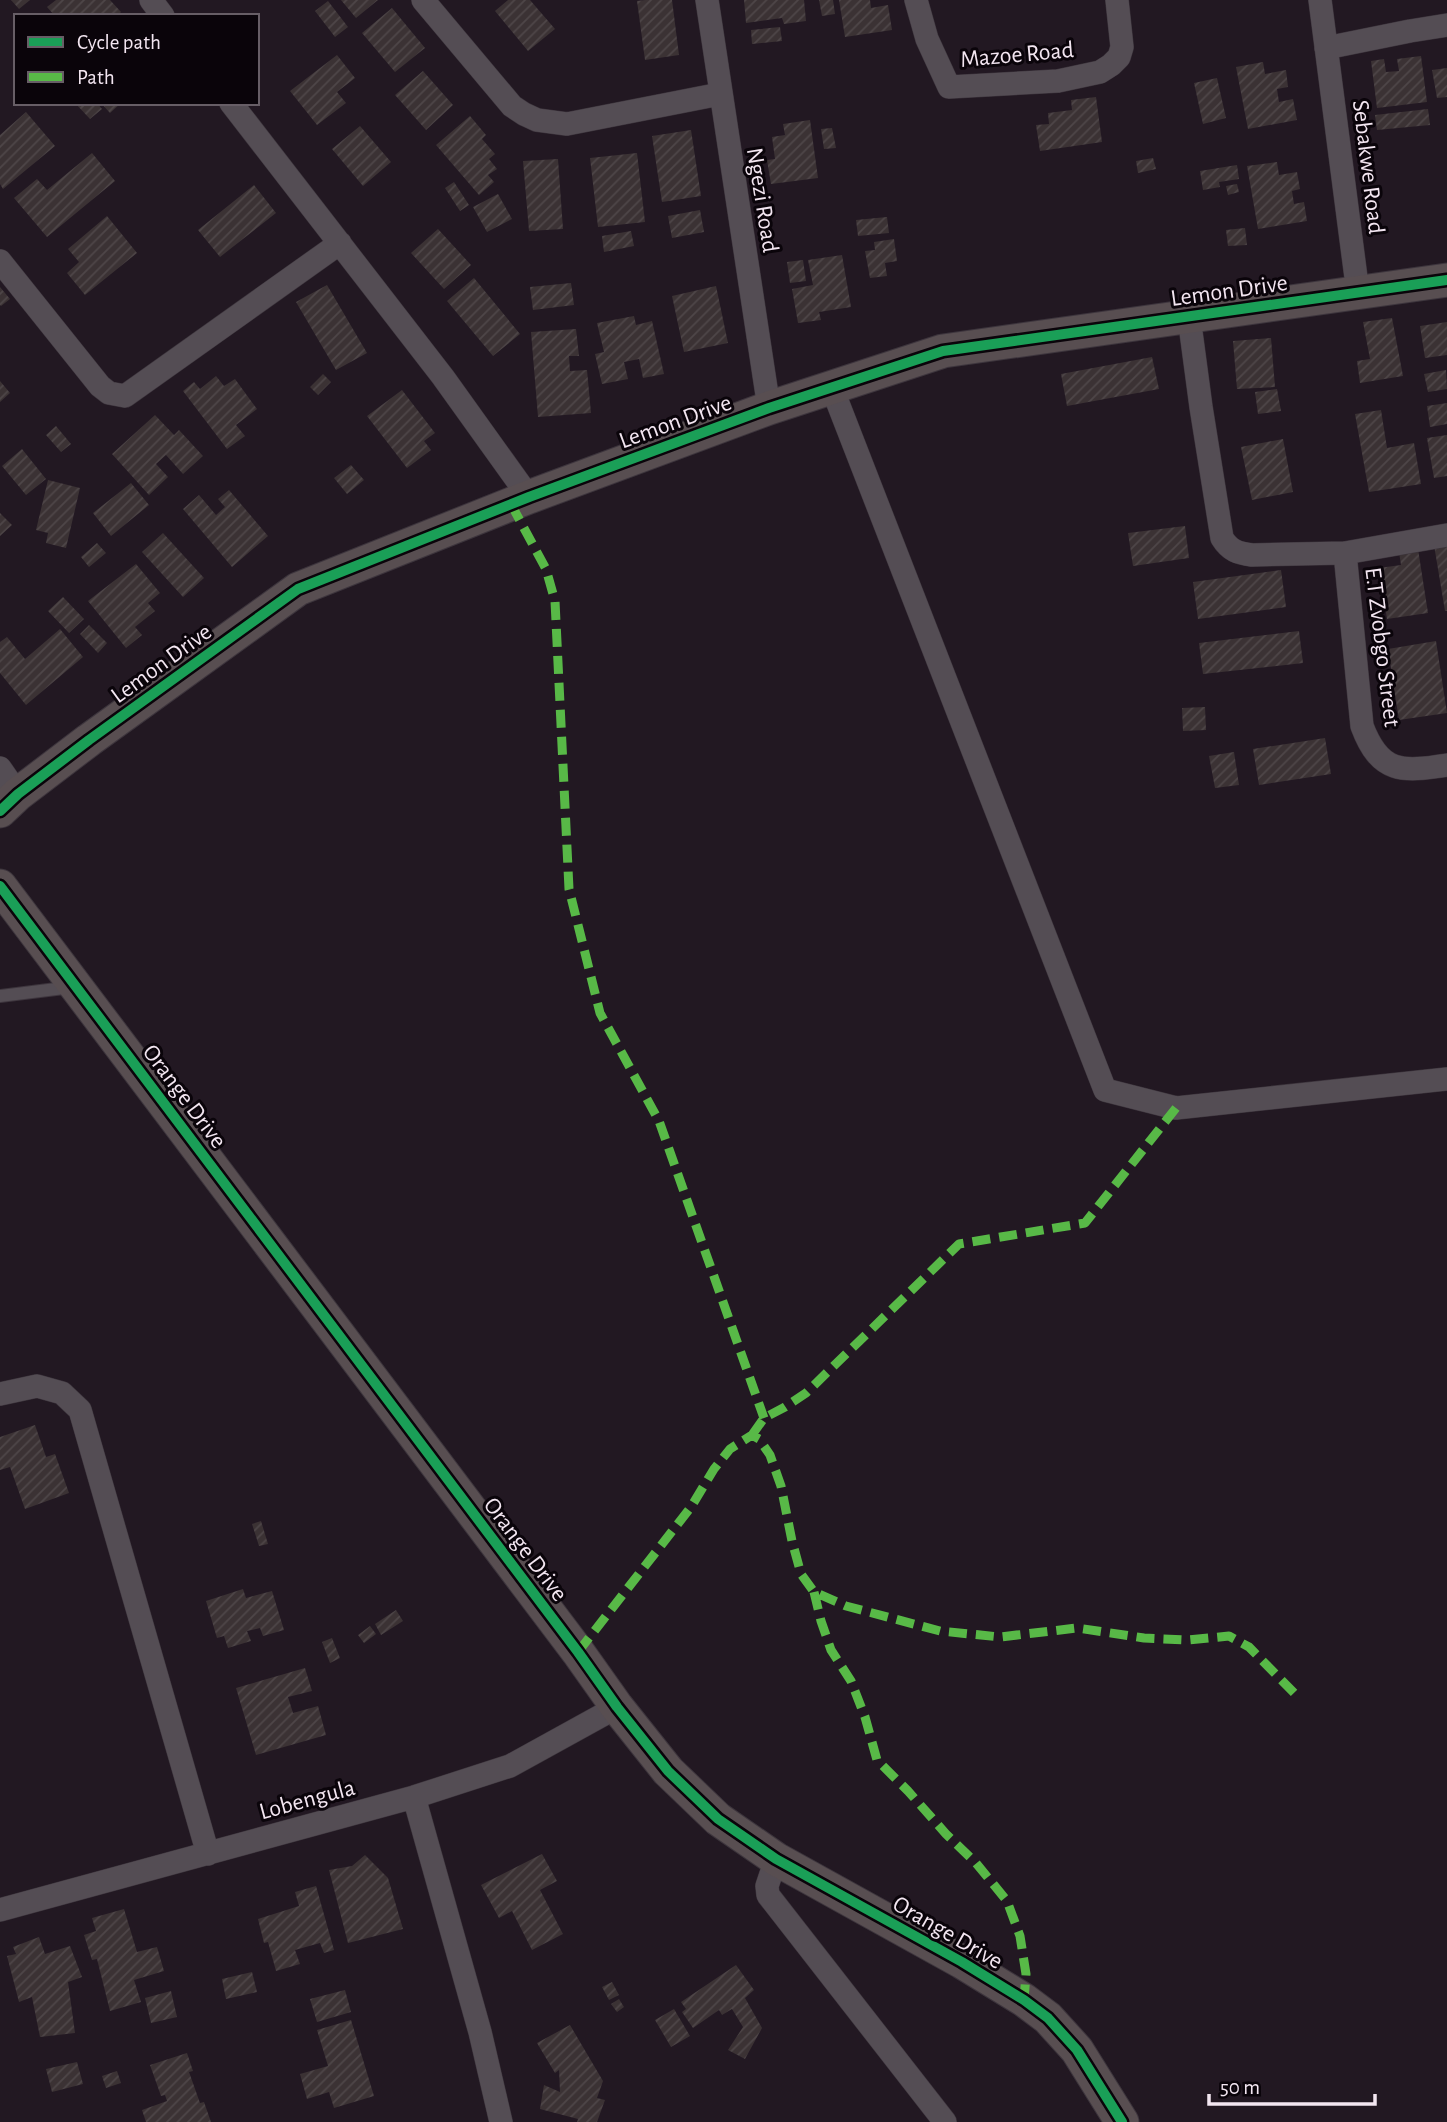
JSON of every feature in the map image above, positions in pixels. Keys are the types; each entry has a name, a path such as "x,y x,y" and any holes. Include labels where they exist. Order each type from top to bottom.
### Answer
{"street":[{"path":"423,0 512,106 537,120 567,124 720,94"},
{"name":"Ngezi Road","path":"707,0 769,408"},
{"name":"Mazoe Road","path":"916,0 927,39 948,87 1058,81 1100,72 1119,57 1122,47 1117,0"},
{"name":"Sebakwe Road","path":"1320,0 1358,293"},
{"path":"1326,48 1447,25"},
{"path":"233,105 443,377 529,497"},
{"path":"0,261 100,386 109,393 125,396 340,243"},
{"name":"Lemon Drive","path":"6,791 298,589 529,497 769,408 943,351 1447,280"},
{"path":"1189,317 1222,538 1227,547 1252,555 1345,553 1447,535"},
{"path":"832,388 1105,1090 1177,1108 1447,1079"},
{"name":"E.T Zvobgo Street","path":"1345,553 1362,726 1370,745 1380,759 1392,765 1413,770 1447,765"},
{"name":"Orange Drive","path":"0,886 617,1707 668,1771 718,1819 775,1859 962,1962 1048,2018 1077,2050 1122,2122"},
{"path":"0,1394 37,1386 62,1393 80,1410 208,1854"},
{"name":"Lobengula","path":"0,1910 414,1797 510,1766 617,1707"},
{"path":"414,1797 480,2032 500,2122"},
{"path":"775,1859 767,1886 768,1895 945,2122"}],"lane":[{"path":"0,996 76,987"}],"building":[{"path":"11,0 30,0 19,9"},
{"path":"56,0 110,0 121,12 53,14 47,7"},
{"path":"341,0 378,0 356,18"},
{"path":"508,0 530,0 555,29 528,51 495,11"},
{"path":"672,0 679,55 645,60 637,1"},
{"path":"744,0 804,0 806,21 784,24 782,18 746,23"},
{"path":"819,0 833,0 835,14 822,16"},
{"path":"839,0 870,0 871,8 888,5 892,30 845,37"},
{"path":"328,1 348,27 335,37 315,11"},
{"path":"392,8 425,48 395,72 362,33"},
{"path":"780,27 782,41 752,44 751,30"},
{"path":"337,55 355,78 337,92 346,103 317,125 290,91"},
{"path":"1421,56 1427,102 1377,108 1371,61 1384,59 1386,72 1399,71 1397,59"},
{"path":"1263,62 1265,74 1286,70 1288,87 1277,89 1279,102 1293,99 1297,120 1248,129 1236,67"},
{"path":"1447,68 1447,97 1437,98 1432,70"},
{"path":"423,71 453,105 426,130 395,95"},
{"path":"1217,78 1226,118 1203,124 1194,83"},
{"path":"1096,97 1102,142 1040,151 1036,125 1049,124 1048,113 1072,110 1071,100"},
{"path":"77,105 99,105 102,109 90,119"},
{"path":"103,105 119,105 110,113"},
{"path":"1428,109 1430,125 1377,130 1375,115"},
{"path":"26,112 55,146 3,189 0,184 0,135"},
{"path":"470,116 486,135 482,139 495,154 489,159 497,169 488,175 494,182 479,195 436,145"},
{"path":"810,120 818,178 771,184 767,160 775,159 772,137 785,135 783,124"},
{"path":"360,126 391,162 363,186 332,149"},
{"path":"832,128 836,148 824,149 821,129"},
{"path":"691,130 701,196 662,202 652,136"},
{"path":"92,153 115,181 47,237 14,198 37,179 47,190"},
{"path":"637,153 645,222 598,227 590,158"},
{"path":"1153,158 1156,169 1138,173 1136,161"},
{"path":"558,159 563,229 529,231 523,161"},
{"path":"1277,162 1279,175 1297,172 1300,189 1292,191 1294,204 1304,202 1307,221 1258,229 1247,166"},
{"path":"1237,165 1239,179 1219,182 1220,187 1203,190 1200,171"},
{"path":"454,182 469,205 460,211 445,188"},
{"path":"1237,184 1239,192 1228,195 1226,186"},
{"path":"254,185 276,213 220,257 198,230"},
{"path":"498,194 512,219 487,232 473,207"},
{"path":"700,210 704,232 672,238 668,216"},
{"path":"107,216 137,253 85,295 67,273 79,262 68,249"},
{"path":"887,217 889,233 858,236 856,220"},
{"path":"1245,228 1247,245 1228,246 1226,230"},
{"path":"438,229 471,265 444,289 411,253"},
{"path":"631,231 634,246 604,252 602,236"},
{"path":"894,239 897,261 885,263 887,276 870,278 865,251 875,250 874,242"},
{"path":"842,255 851,307 819,312 821,320 798,323 792,289 813,285 808,260"},
{"path":"803,260 806,281 790,283 787,262"},
{"path":"474,278 520,334 493,356 447,301"},
{"path":"571,283 574,305 533,310 530,287"},
{"path":"327,285 367,353 336,370 296,302"},
{"path":"716,286 728,343 684,352 672,296"},
{"path":"0,287 10,299 1,306 0,305"},
{"path":"634,316 636,325 652,321 664,374 643,378 639,359 624,362 628,379 602,384 595,354 604,352 597,323"},
{"path":"1392,318 1403,376 1360,383 1357,361 1370,359 1363,322"},
{"path":"1447,322 1447,355 1425,358 1420,326"},
{"path":"576,329 579,356 569,356 570,371 587,370 591,413 538,417 531,332"},
{"path":"1271,338 1275,387 1237,389 1233,341"},
{"path":"1152,357 1159,389 1067,406 1061,374"},
{"path":"1446,370 1447,389 1428,392 1424,374"},
{"path":"323,374 331,382 318,395 310,387"},
{"path":"216,376 224,386 235,379 257,409 236,425 245,436 227,449 183,391 194,382 200,389"},
{"path":"0,381 10,393 0,402"},
{"path":"1277,389 1281,411 1258,414 1255,392"},
{"path":"402,390 435,433 424,441 431,450 407,468 367,416"},
{"path":"1447,403 1447,424 1430,427 1427,406"},
{"path":"1381,410 1387,448 1414,443 1421,484 1369,492 1355,414"},
{"path":"155,415 174,435 179,430 203,456 183,474 166,455 156,464 168,477 149,495 112,454"},
{"path":"56,426 71,444 61,452 46,435"},
{"path":"1447,435 1447,476 1434,478 1427,438"},
{"path":"1283,439 1293,492 1252,500 1241,447"},
{"path":"22,449 46,479 26,495 2,466"},
{"path":"351,465 364,480 347,494 334,478"},
{"path":"48,480 80,488 66,548 46,543 48,533 36,530"},
{"path":"131,483 149,505 111,536 93,513"},
{"path":"229,490 268,536 232,567 183,509 199,495 216,515 225,507 218,499"},
{"path":"0,513 12,525 0,536"},
{"path":"1185,526 1189,558 1133,566 1128,533"},
{"path":"163,533 204,578 183,597 142,552"},
{"path":"1447,542 1447,611 1445,611 1434,545"},
{"path":"97,543 106,553 89,567 81,557"},
{"path":"1418,549 1428,613 1387,619 1379,568 1401,565 1399,552"},
{"path":"136,564 160,593 148,603 155,611 135,627 142,635 126,648 88,601"},
{"path":"1281,570 1286,607 1198,619 1193,582"},
{"path":"63,597 84,619 69,633 48,611"},
{"path":"89,625 107,643 98,653 80,634"},
{"path":"60,629 83,657 26,705 0,673 0,642 7,637 25,659"},
{"path":"1299,631 1303,663 1203,674 1199,643"},
{"path":"1436,641 1447,713 1399,720 1388,649"},
{"path":"1205,707 1206,730 1183,731 1182,708"},
{"path":"1325,738 1331,774 1259,785 1253,749"},
{"path":"1234,752 1239,785 1215,788 1209,756"},
{"path":"35,1425 46,1457 55,1454 69,1493 25,1509 10,1467 0,1470 0,1437"},
{"path":"261,1521 268,1544 259,1546 252,1524"},
{"path":"243,1589 246,1598 272,1591 284,1630 263,1636 260,1628 247,1631 251,1641 228,1648 224,1636 217,1638 206,1601"},
{"path":"396,1610 403,1621 381,1635 375,1624"},
{"path":"370,1626 376,1634 364,1643 358,1635"},
{"path":"332,1638 340,1658 330,1663 322,1642"},
{"path":"305,1668 312,1691 288,1697 293,1713 318,1706 326,1735 256,1755 236,1688"},
{"path":"542,1854 557,1881 540,1890 563,1934 532,1950 512,1911 499,1918 481,1885"},
{"path":"365,1855 388,1878 403,1929 348,1943 329,1870 352,1866"},
{"path":"316,1886 334,1950 324,1953 320,1943 295,1950 300,1964 276,1971 268,1942 264,1943 258,1919 299,1906 295,1892"},
{"path":"124,1909 137,1952 157,1947 164,1971 134,1980 141,2002 110,2011 97,1959 92,1960 84,1935 96,1931 92,1918"},
{"path":"39,1937 45,1954 70,1946 82,1977 68,1982 75,2033 40,2037 32,1997 19,2002 7,1956 16,1954 13,1947"},
{"path":"736,1965 754,1990 745,1998 762,2028 745,2059 728,2050 743,2027 732,2009 722,2015 719,2010 693,2028 682,2012 686,2009 681,2002"},
{"path":"252,1972 257,1992 226,1999 222,1979"},
{"path":"612,1982 619,1995 609,2000 602,1987"},
{"path":"345,1990 351,2012 317,2022 310,1999"},
{"path":"171,1991 177,2017 151,2023 145,1998"},
{"path":"619,1999 624,2007 617,2012 611,2004"},
{"path":"674,2009 690,2036 671,2047 655,2020"},
{"path":"351,2020 374,2096 334,2108 329,2092 307,2099 300,2074 328,2066 317,2030"},
{"path":"570,2025 603,2081 597,2098 605,2100 597,2122 577,2122 578,2119 540,2109 544,2085 560,2092 559,2070 555,2073 537,2043"},
{"path":"187,2053 193,2071 189,2072 200,2103 204,2102 211,2122 146,2122 142,2110 167,2101 165,2095 161,2096 150,2065"},
{"path":"77,2062 83,2084 52,2092 46,2069"},
{"path":"117,2071 121,2083 106,2088 102,2076"}],"marked path":[{"path":"511,504 546,569 555,601 569,889 600,1013 659,1121 764,1418"},
{"path":"752,1435 764,1418 806,1393 959,1244 1085,1223 1176,1108"},
{"path":"578,1652 691,1507 714,1469 730,1449 752,1435 759,1439 770,1455 781,1486 801,1574 814,1592 846,1606 940,1631 1000,1637 1077,1628 1144,1638 1188,1640 1229,1636 1249,1647 1299,1698"},
{"path":"814,1592 831,1650 851,1681 877,1760 976,1863 1007,1901 1020,1936 1026,1974 1024,2000"}],"cycle path":[{"path":"0,811 89,740 298,589 529,497 769,408 943,351 1447,280"},
{"path":"0,886 617,1707 668,1771 718,1819 776,1859 962,1962 1048,2018 1077,2050 1122,2122"}]}
